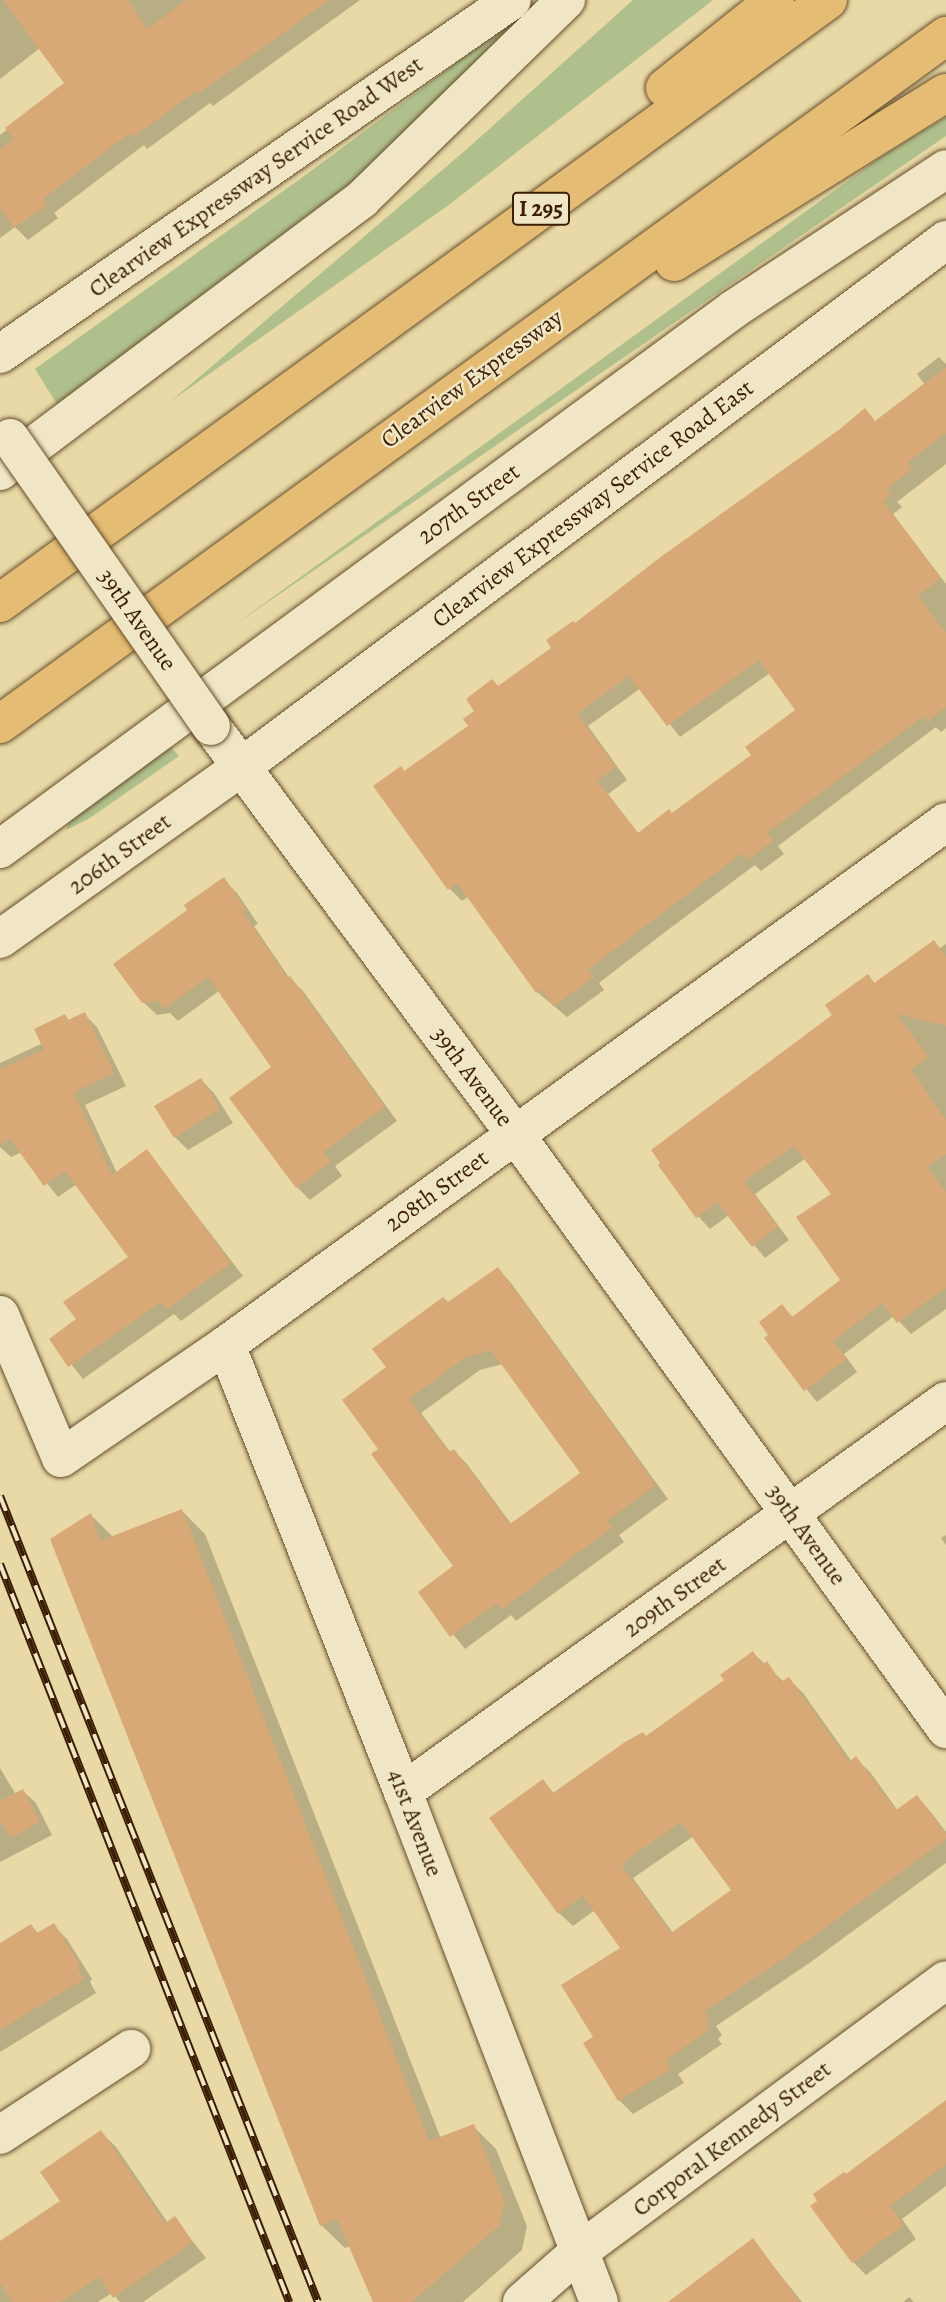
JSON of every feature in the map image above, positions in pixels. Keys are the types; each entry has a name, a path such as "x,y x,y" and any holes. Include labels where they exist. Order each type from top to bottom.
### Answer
{"highway":[{"path":"254,417 775,0"},
{"name":"I 295","path":"0,603 828,0"},
{"name":"Clearview Expressway","path":"0,724 946,36"},
{"path":"393,437 946,93"}],"street":[{"name":"Clearview Expressway Service Road West","path":"0,354 512,0"},
{"path":"3,444 362,199 566,0"},
{"name":"207th Street","path":"0,849 734,309 946,169"},
{"name":"Clearview Expressway Service Road East","path":"240,768 946,240"},
{"name":"39th Avenue","path":"3,444 240,768 515,1134 946,1729"},
{"name":"206th Street","path":"0,939 240,768"},
{"name":"208th Street","path":"0,1315 61,1458 226,1345 946,822"},
{"name":"41st Avenue","path":"226,1345 403,1792 599,2302"},
{"name":"209th Street","path":"403,1792 946,1401"},
{"name":"Corporal Kennedy Street","path":"522,2302 580,2251 946,1980"},
{"path":"0,2135 131,2049"}],"green space":[{"path":"541,0 339,202 63,414 35,369 300,179"},
{"path":"633,0 713,0 450,204 171,401 467,149"},
{"path":"946,117 946,136 233,626 878,159"},
{"path":"167,743 179,756 90,818 66,830 74,811"}],"building":[{"path":"3,0 128,0 147,29 186,0 329,0 198,94 196,91 133,137 130,133 43,199 47,205 14,228 0,208 0,149 14,139 5,128 64,83"},
{"path":"946,367 946,433 907,463 912,469 887,489 891,494 883,501 941,578 918,596 946,633 946,707 928,721 924,716 767,833 773,841 748,860 742,853 588,970 594,977 553,1006 541,989 536,993 457,883 448,890 373,786 401,766 404,771 468,726 463,719 474,711 466,699 492,679 498,686 551,648 546,640 573,621 575,623 865,408 875,421","holes":["759,660 795,710 745,747 751,755 672,813 669,809 638,833 597,781 616,767 577,714 629,676 667,726"]},
{"path":"224,877 246,910 243,912 287,978 290,976 385,1107 323,1152 331,1162 296,1188 229,1098 271,1067 208,977 164,1009 158,1001 142,1003 113,964 187,910 184,905"},
{"path":"934,940 946,957 946,1026 897,1014 928,1057 911,1070 946,1120 946,1154 927,1167 946,1192 946,1288 897,1323 882,1303 833,1341 847,1359 804,1391 764,1338 768,1335 759,1322 782,1304 792,1317 840,1280 796,1217 831,1194 794,1146 744,1181 778,1227 752,1247 717,1202 696,1218 658,1165 660,1163 651,1150 832,1015 825,1005 868,974 874,983"},
{"path":"85,1012 114,1073 74,1092 112,1175 147,1149 231,1263 167,1309 161,1302 68,1367 49,1339 76,1319 63,1302 128,1257 65,1171 44,1186 10,1139 0,1144 0,1069 44,1050 34,1029 65,1014 68,1020"},
{"path":"201,1078 220,1109 174,1138 154,1106"},
{"path":"498,1267 656,1485 607,1521 612,1528 502,1609 497,1603 450,1637 418,1592 453,1566 371,1454 378,1449 342,1400 386,1367 372,1349 443,1297 448,1302","holes":["491,1350 580,1473 510,1524 454,1449 449,1452 409,1399 466,1357"]},
{"path":"182,1509 429,2141 474,2124 505,2202 499,2226 412,2302 373,2302 337,2219 320,2226 50,1539 91,1513 100,1541"},
{"path":"753,1651 762,1665 767,1661 781,1682 789,1677 849,1762 856,1756 896,1810 917,1795 946,1834 946,1839 794,1951 704,2012 710,2020 705,2024 709,2030 666,2060 671,2069 618,2101 583,2043 593,2037 561,1985 620,1948 583,1896 558,1914 489,1818 543,1779 553,1793 625,1742 643,1732 646,1736 724,1680 720,1675","holes":["681,1822 731,1890 671,1933 621,1864"]},
{"path":"23,1789 40,1822 11,1838 0,1820 0,1801"},
{"path":"54,1923 80,1965 77,1968 84,1979 0,2030 0,1943 31,1924 37,1933"},
{"path":"946,2100 946,2164 890,2206 904,2225 852,2263 810,2206 817,2201 813,2194 844,2172 846,2174"},
{"path":"101,2130 165,2223 175,2216 193,2242 113,2298 99,2277 61,2302 12,2302 0,2283 0,2241 60,2201 40,2172"},
{"path":"753,2238 800,2302 668,2302"}],"railway":[{"path":"0,1496 318,2302"},
{"path":"0,1564 289,2302"}]}
